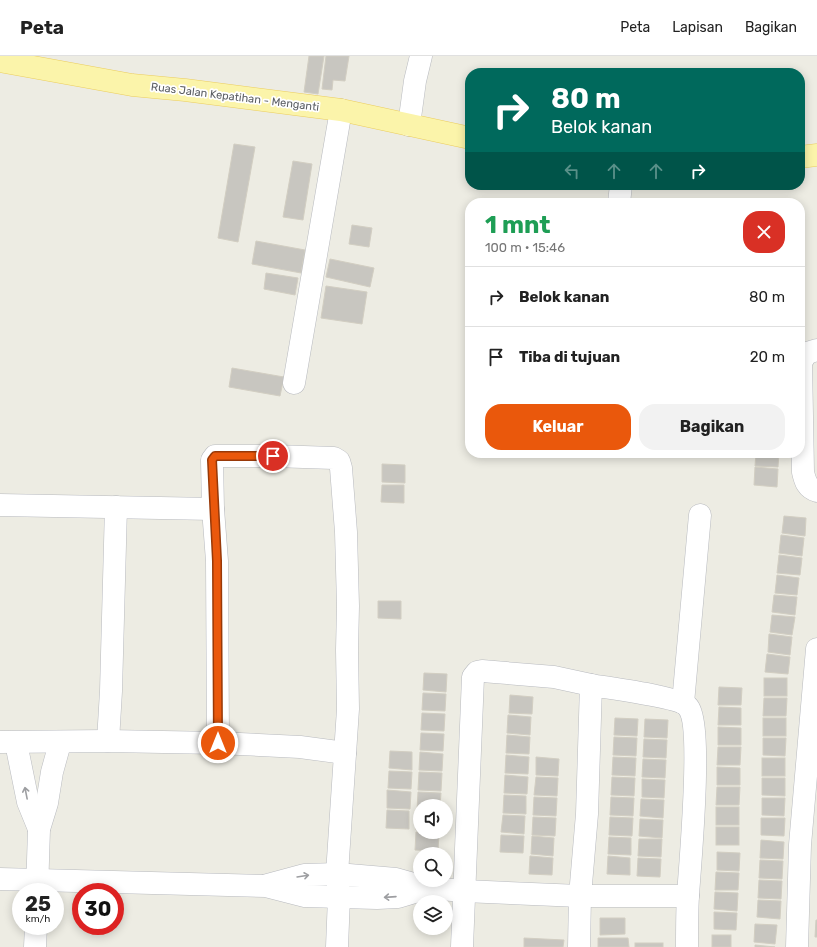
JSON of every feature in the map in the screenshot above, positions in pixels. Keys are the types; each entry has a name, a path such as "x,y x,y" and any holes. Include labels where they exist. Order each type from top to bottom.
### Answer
{"main road":[{"name":"Ruas Jalan Kepatihan - Menganti","path":"0,61 35,62 132,84 342,110 465,137"},
{"path":"805,156 817,155"}],"street":[{"path":"409,125 421,56"},
{"path":"294,383 342,110"},
{"path":"805,356 807,353 817,350"},
{"path":"218,743 217,561 213,509 212,460 215,456 334,458 339,461 341,468 346,532 348,606 348,709 337,874 339,897 337,947"},
{"path":"803,458 805,483 813,490 817,491"},
{"path":"0,505 213,509"},
{"path":"108,741 116,507"},
{"path":"683,703 700,515"},
{"path":"802,946 816,659"},
{"path":"462,947 474,677 476,672 482,671 554,677 645,694 683,703 689,708 692,718 695,757 687,947"},
{"path":"579,947 580,896 587,814 591,685"},
{"path":"39,829 8,743 108,741 218,743 300,747 345,753"},
{"path":"37,883 39,829 47,803 52,772 60,743"},
{"path":"266,886 304,875 337,874 396,879 428,888 464,891 580,896 688,896"},
{"path":"0,879 21,883"},
{"path":"64,886 266,886 305,896 377,898 398,897 428,888"},
{"path":"35,947 36,935"}],"building":[{"path":"309,56 324,56 318,94 304,92"},
{"path":"326,56 349,56 345,81 333,80 332,90 322,89"},
{"path":"234,144 255,147 238,242 218,238"},
{"path":"293,161 312,164 303,220 283,217"},
{"path":"352,225 372,228 369,247 349,244"},
{"path":"256,241 305,250 301,273 252,264"},
{"path":"330,259 374,268 370,287 326,277"},
{"path":"266,273 298,278 295,295 264,289"},
{"path":"326,286 367,292 362,324 321,318"},
{"path":"232,368 284,377 280,396 229,387"},
{"path":"756,458 779,458 778,467 755,466"},
{"path":"382,464 405,465 405,483 382,482"},
{"path":"755,467 778,469 777,487 754,485"},
{"path":"382,485 404,485 404,503 381,502"},
{"path":"784,516 806,518 805,536 782,533"},
{"path":"781,535 804,538 802,556 779,553"},
{"path":"779,555 802,558 800,575 777,573"},
{"path":"777,575 799,578 797,595 775,593"},
{"path":"774,595 797,597 795,615 772,612"},
{"path":"378,601 401,601 401,619 378,618"},
{"path":"772,615 795,617 792,635 770,632"},
{"path":"769,634 792,637 790,655 768,652"},
{"path":"767,654 790,657 788,674 765,672"},
{"path":"424,673 447,674 446,692 423,690"},
{"path":"764,678 787,678 787,696 764,696"},
{"path":"719,687 742,688 741,705 718,705"},
{"path":"423,693 446,694 445,711 422,710"},
{"path":"510,695 533,697 532,714 509,713"},
{"path":"764,698 787,698 786,716 763,716"},
{"path":"719,707 741,708 741,725 718,725"},
{"path":"422,713 445,714 444,731 421,730"},
{"path":"508,715 531,717 530,735 507,733"},
{"path":"615,718 638,719 637,736 614,735"},
{"path":"763,718 786,718 786,736 763,736"},
{"path":"645,719 668,720 667,738 644,737"},
{"path":"718,727 741,728 741,745 718,745"},
{"path":"421,733 444,734 443,751 420,750"},
{"path":"507,735 530,737 529,754 506,753"},
{"path":"614,737 637,738 636,756 613,755"},
{"path":"763,738 786,738 785,756 763,755"},
{"path":"644,739 667,740 666,758 643,757"},
{"path":"718,747 741,747 740,765 717,765"},
{"path":"390,751 412,752 412,770 389,768"},
{"path":"420,752 443,754 442,771 419,770"},
{"path":"506,755 529,757 528,774 505,773"},
{"path":"536,757 559,759 558,776 536,775"},
{"path":"613,757 636,758 635,776 612,775"},
{"path":"762,758 785,758 785,776 762,776"},
{"path":"643,759 666,760 665,778 642,777"},
{"path":"717,767 740,768 740,785 717,785"},
{"path":"389,771 412,772 411,789 388,788"},
{"path":"419,772 442,773 441,791 418,790"},
{"path":"505,775 528,777 527,794 504,793"},
{"path":"536,777 558,778 557,796 534,795"},
{"path":"612,777 635,778 634,796 611,795"},
{"path":"762,778 785,778 785,796 762,795"},
{"path":"642,779 665,780 664,798 642,797"},
{"path":"717,787 740,787 739,805 716,805"},
{"path":"387,790 411,792 410,809 387,808"},
{"path":"418,792 441,793 441,799 418,799"},
{"path":"504,795 526,796 526,814 503,813"},
{"path":"534,797 557,798 556,816 533,815"},
{"path":"611,797 634,798 633,816 610,815"},
{"path":"762,798 785,798 784,816 762,815"},
{"path":"641,799 664,800 663,818 640,816"},
{"path":"716,807 739,807 739,825 716,825"},
{"path":"387,810 409,811 409,829 386,828"},
{"path":"503,815 525,816 524,834 501,832"},
{"path":"533,817 556,818 555,836 532,835"},
{"path":"610,817 633,818 632,836 609,835"},
{"path":"761,818 785,818 784,836 761,835"},
{"path":"640,819 663,820 662,838 639,836"},
{"path":"716,827 739,827 739,845 716,845"},
{"path":"501,835 524,836 523,853 500,852"},
{"path":"532,836 554,838 553,856 531,854"},
{"path":"609,837 631,838 631,855 608,854"},
{"path":"416,839 439,839 438,847 415,847"},
{"path":"639,839 662,839 661,857 638,856"},
{"path":"761,840 784,842 783,859 760,858"},
{"path":"717,852 740,853 739,871 717,870"},
{"path":"530,856 553,858 552,875 529,874"},
{"path":"608,856 630,858 630,875 607,874"},
{"path":"638,858 661,859 660,877 637,876"},
{"path":"760,860 783,861 782,879 759,878"},
{"path":"716,872 739,873 738,890 715,890"},
{"path":"759,880 782,881 781,899 758,898"},
{"path":"715,892 738,893 737,911 714,909"},
{"path":"758,900 781,901 780,919 757,917"},
{"path":"714,912 737,913 736,930 714,929"},
{"path":"600,918 625,918 625,934 600,935"},
{"path":"816,920 817,937 815,937"},
{"path":"755,924 777,925 775,944 754,942"},
{"path":"712,935 731,935 731,947 712,947"},
{"path":"524,938 564,940 563,947 524,947"},
{"path":"598,938 628,938 629,947 598,947"},
{"path":"635,943 663,943 663,947 635,947"},
{"path":"755,945 775,947 755,947"}],"route":[{"path":"218,743 217,561 213,509 212,460 215,456 273,456"}]}
